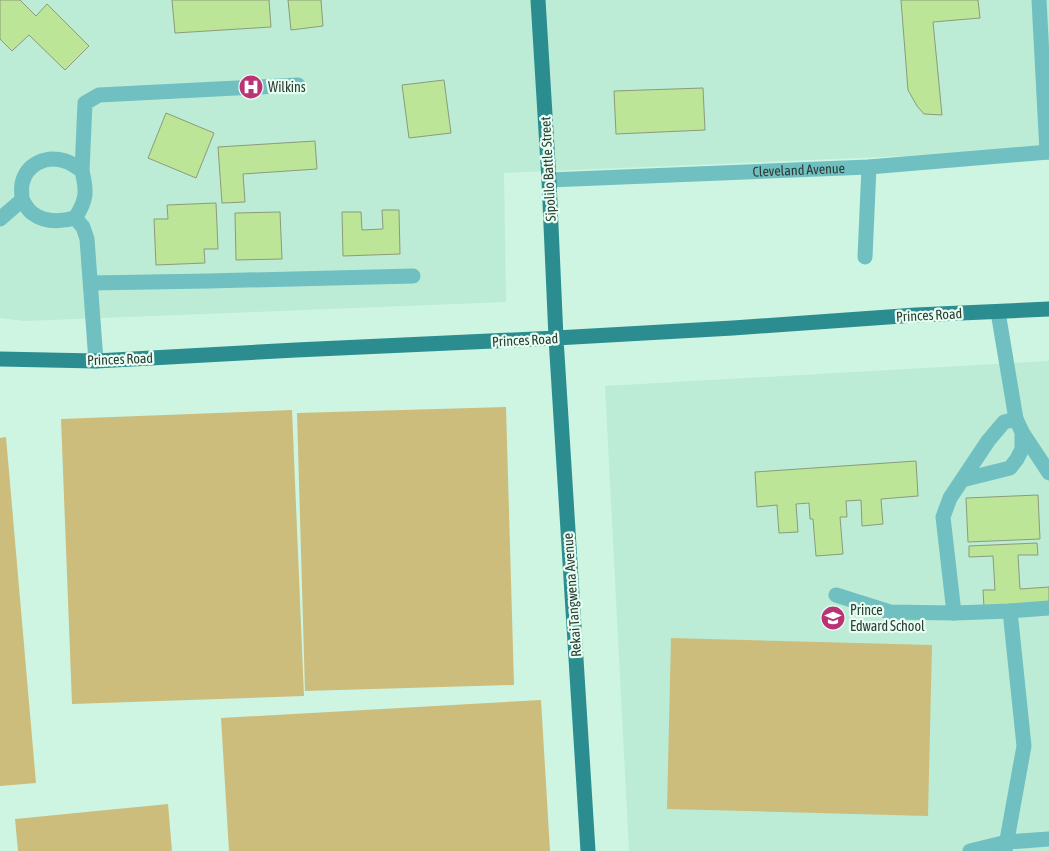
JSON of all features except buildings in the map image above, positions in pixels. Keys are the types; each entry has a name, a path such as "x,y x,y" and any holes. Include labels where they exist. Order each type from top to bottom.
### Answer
{"main road":[{"name":"Sipolilo Battle Street","path":"538,0 556,338"},
{"name":"Princes Road","path":"0,359 96,362 733,328 916,315 1049,310"},
{"name":"Rekai Tangwena Avenue","path":"556,338 588,851"}],"street":[{"path":"1039,0 1048,152"},
{"path":"82,170 66,161 51,158 37,162 27,171 21,184 22,200 30,212 45,220 61,222 75,218 83,206 85,195 82,170 85,103 99,95 298,85"},
{"name":"Cleveland Avenue","path":"549,180 869,167 1048,152"},
{"path":"865,257 869,167"},
{"path":"0,220 22,200"},
{"path":"75,218 83,227 87,239 96,362"},
{"path":"91,283 413,276"},
{"path":"962,480 1010,468 1022,449 998,312"},
{"path":"954,613 943,517 950,498 988,441 1004,422 1019,425 1049,473"},
{"path":"836,595 890,612 954,613 1049,608"},
{"path":"1006,846 1024,746 1010,611"},
{"path":"970,851 1049,839"}],"shaded area":[{"name":"Wilkins","path":"0,0 1049,0 1049,150 504,173 506,302 25,321 0,318"},
{"name":"Prince Edward School","path":"1049,361 1049,851 629,851 605,386"},
{"path":"506,407 514,685 305,691 297,413"},
{"path":"292,410 304,696 72,704 61,419"},
{"path":"6,437 36,783 0,786 0,438"},
{"path":"671,638 932,645 928,816 667,809"},
{"path":"541,700 550,851 229,851 221,718"},
{"path":"168,804 172,851 18,851 15,819"}],"place":[{"name":"Wilkins","path":"251,87"},
{"name":"Prince Edward School","path":"833,618"}]}
